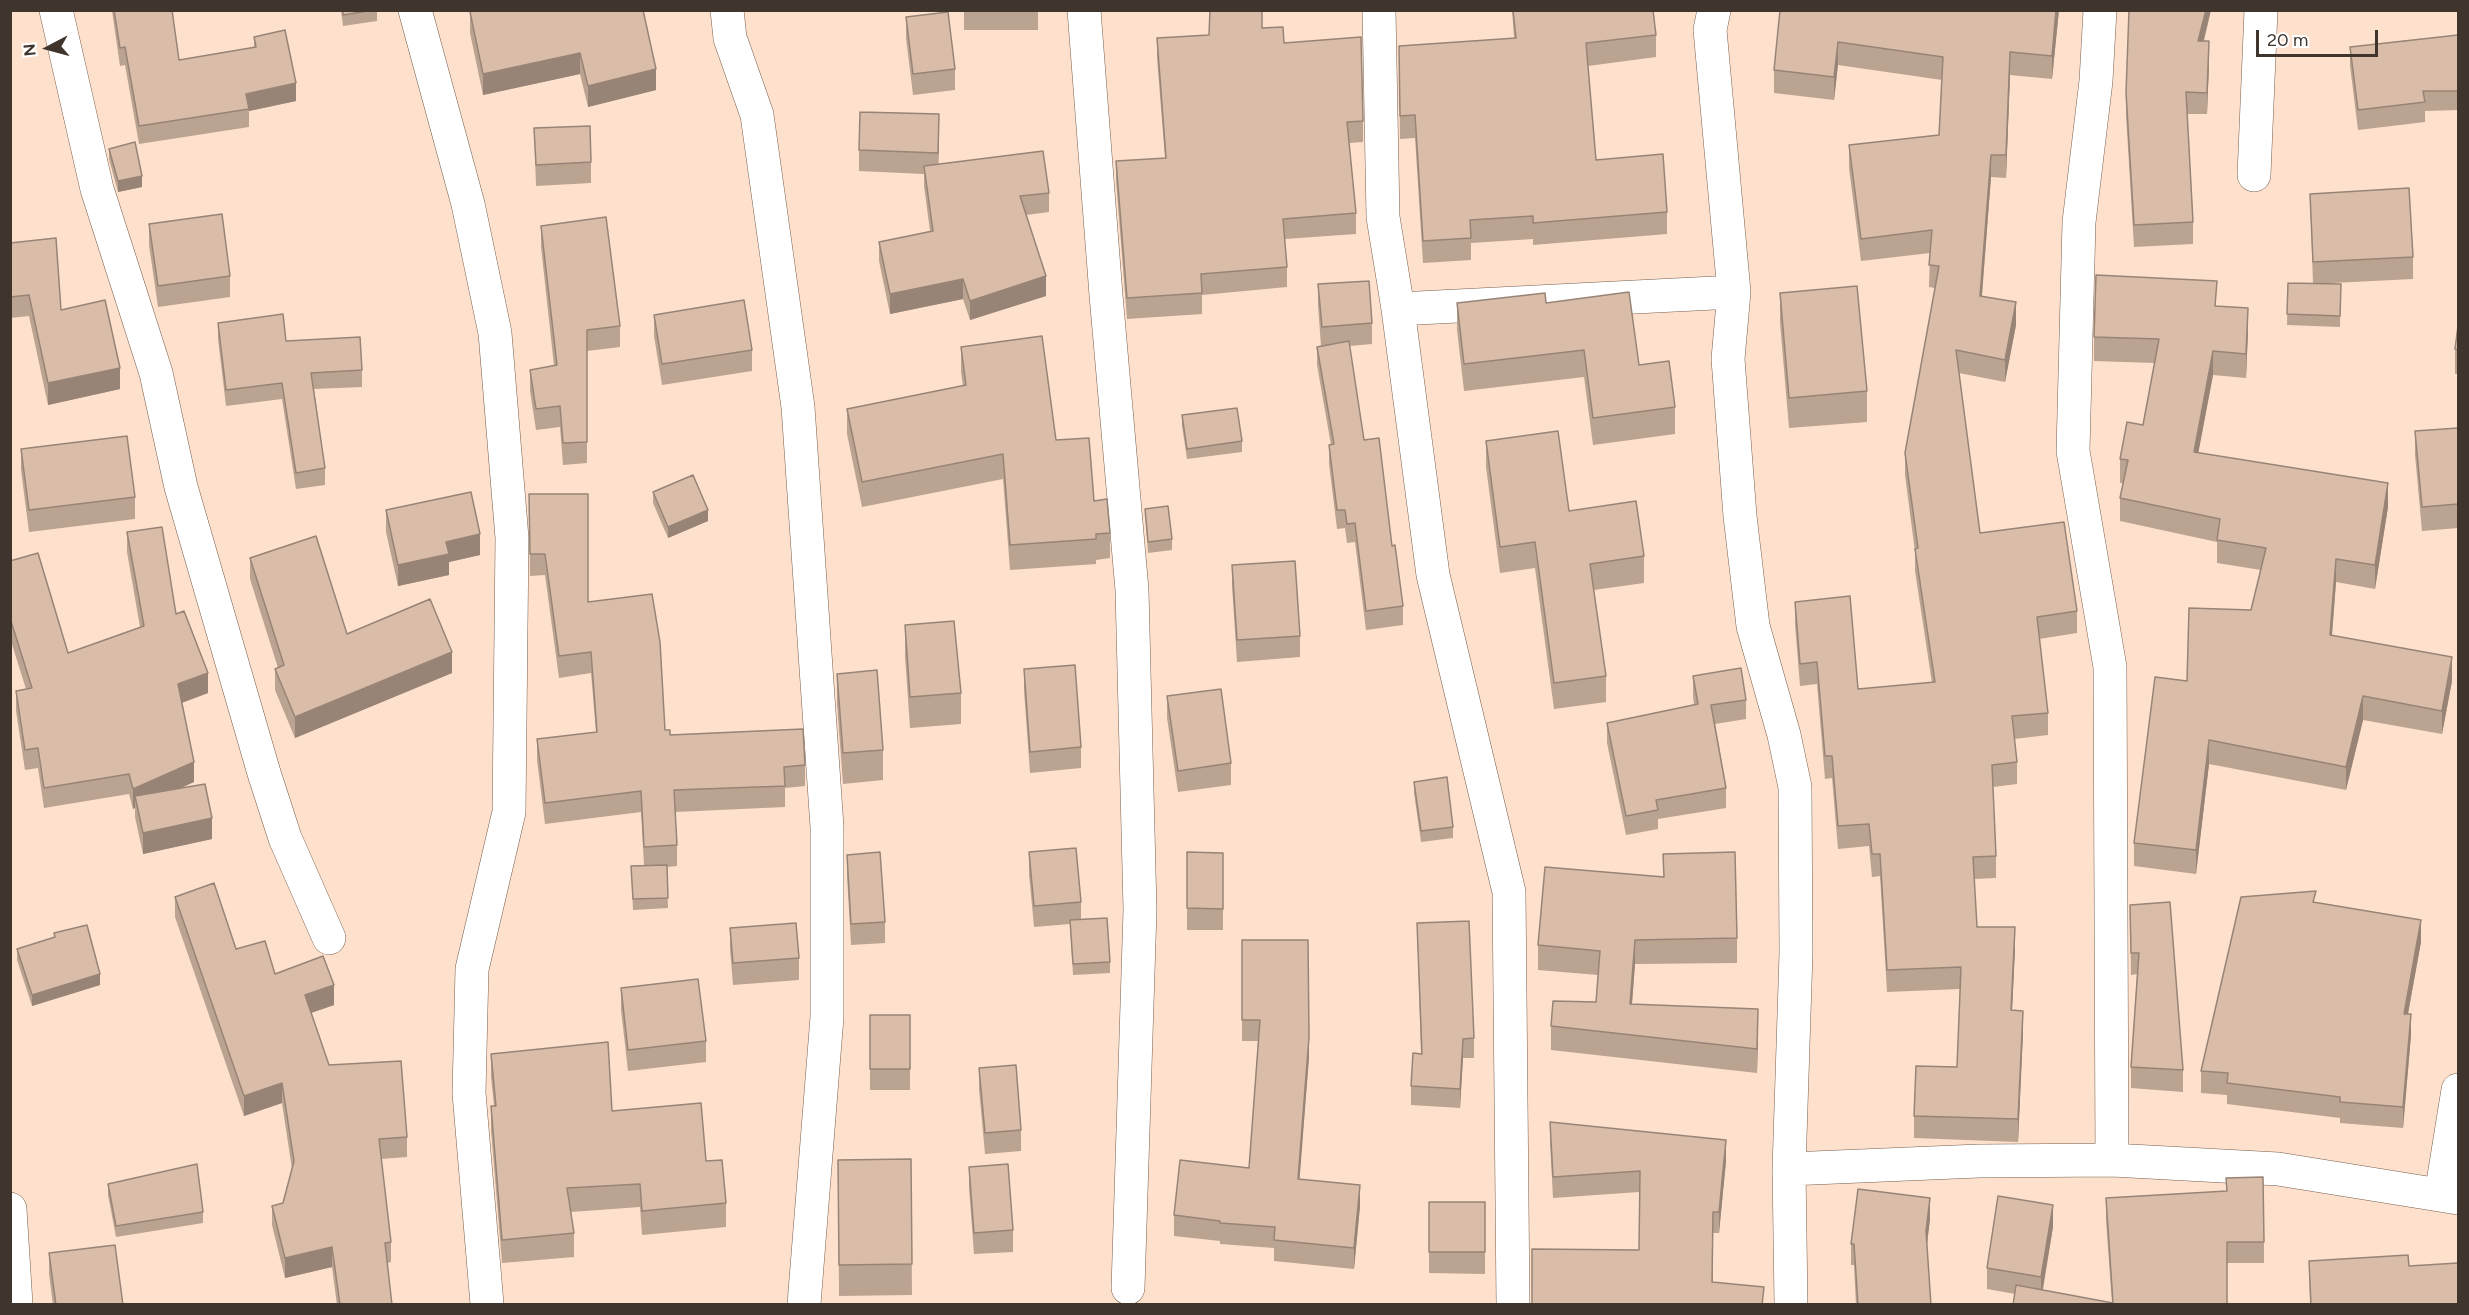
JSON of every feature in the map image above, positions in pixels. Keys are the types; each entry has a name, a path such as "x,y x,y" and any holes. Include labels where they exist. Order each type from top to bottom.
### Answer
{"street":[{"path":"56,10 97,189 156,373 181,488 264,773 285,838 329,938"},
{"path":"415,10 468,204 495,333 512,538 509,812 472,969 469,1093 487,1305"},
{"path":"727,10 730,38 757,115 798,407 827,826 827,1017 804,1305"},
{"path":"1084,10 1132,590 1140,910 1128,1288"},
{"path":"1378,10 1383,218 1398,309 1433,575 1509,892 1513,1305"},
{"path":"1714,10 1710,30 1734,292 1728,359 1740,516 1753,626 1784,735 1795,787 1796,953 1789,1169 1791,1305"},
{"path":"2100,10 2096,81 2079,222 2073,451 2110,667 2112,1160"},
{"path":"2254,175 2261,10"},
{"path":"1398,309 1734,292"},
{"path":"1789,1169 1979,1161 2112,1160 2278,1169 2450,1196 2458,1090"},
{"path":"10,1209 16,1305"}],"building":[{"path":"114,10 172,10 179,60 256,47 254,37 285,30 296,83 246,94 249,109 139,126 125,47 120,48"},
{"path":"343,10 374,10 343,15"},
{"path":"476,10 643,10 656,69 588,86 580,53 483,74 470,12"},
{"path":"1210,10 1262,10 1262,28 1283,27 1284,43 1361,37 1363,121 1347,122 1356,213 1283,219 1287,267 1201,274 1202,293 1127,298 1116,161 1166,158 1157,38 1209,35"},
{"path":"1513,10 1653,10 1656,35 1586,43 1596,160 1663,154 1667,212 1533,223 1533,216 1470,220 1471,238 1423,241 1415,115 1400,116 1399,46 1516,38"},
{"path":"1780,10 2056,10 2052,56 2010,52 2006,155 1991,155 1980,296 2016,302 2005,360 1956,350 1980,533 2064,522 2077,611 2037,617 2048,713 2012,716 2017,762 1992,765 1996,856 1973,857 1977,927 2015,927 2011,1010 2023,1011 2018,1119 1914,1116 1916,1066 1957,1067 1961,967 1887,970 1880,854 1872,854 1869,824 1838,826 1832,756 1825,756 1817,662 1800,664 1795,602 1850,596 1858,689 1935,682 1915,549 1918,548 1905,453 1939,266 1929,265 1932,230 1861,239 1849,145 1939,135 1943,57 1838,42 1834,77 1774,70"},
{"path":"2129,10 2206,10 2198,41 2209,41 2207,93 2186,92 2193,222 2134,225 2126,93"},
{"path":"948,12 955,69 913,74 906,17"},
{"path":"2458,35 2458,91 2423,91 2425,102 2358,110 2350,47"},
{"path":"860,112 939,114 938,153 859,150"},
{"path":"590,126 591,162 536,165 534,128"},
{"path":"135,142 142,176 118,181 109,149"},
{"path":"1043,151 1049,193 1020,196 1046,276 970,301 963,279 890,294 879,242 933,231 924,166"},
{"path":"2409,188 2413,257 2313,262 2310,194"},
{"path":"222,214 230,276 158,286 149,224"},
{"path":"606,217 620,326 587,330 587,442 563,443 560,406 536,409 530,370 557,365 541,226"},
{"path":"56,238 61,310 105,300 120,368 48,383 29,295 10,297 10,243"},
{"path":"2096,275 2217,281 2215,306 2248,308 2246,354 2213,351 2194,452 2388,483 2375,565 2336,559 2330,635 2452,657 2442,711 2363,696 2346,767 2209,740 2196,850 2134,843 2155,677 2187,681 2189,608 2251,610 2266,548 2217,540 2220,519 2120,498 2128,460 2120,459 2127,422 2143,425 2159,339 2094,337"},
{"path":"1369,281 1372,323 1322,327 1318,284"},
{"path":"2288,283 2341,284 2340,316 2287,314"},
{"path":"1857,286 1867,391 1789,398 1780,293"},
{"path":"1629,292 1639,365 1669,361 1675,407 1593,418 1584,350 1464,364 1457,303 1545,293 1546,303"},
{"path":"744,300 752,350 662,364 654,315"},
{"path":"283,314 286,341 360,337 362,370 311,373 325,468 296,473 282,383 226,390 218,323"},
{"path":"2458,326 2458,350 2455,349"},
{"path":"1042,336 1056,440 1089,438 1094,501 1107,499 1110,533 1096,534 1096,539 1010,545 1003,454 862,482 847,409 966,385 961,347"},
{"path":"1349,341 1364,440 1379,438 1392,546 1395,545 1403,606 1366,611 1355,523 1347,524 1345,510 1337,510 1329,445 1334,444 1317,347"},
{"path":"1237,408 1242,441 1187,449 1182,415"},
{"path":"2458,428 2458,504 2422,507 2415,431"},
{"path":"1558,431 1569,511 1636,501 1644,556 1590,564 1606,676 1554,683 1535,542 1500,547 1486,441"},
{"path":"127,436 135,497 29,510 21,449"},
{"path":"693,475 708,510 668,527 653,492"},
{"path":"471,492 480,534 446,542 449,554 398,565 386,510"},
{"path":"529,494 588,494 588,602 652,594 660,642 665,730 670,730 670,735 803,729 805,765 784,767 785,786 674,790 677,845 644,847 641,791 545,803 537,739 597,732 591,652 559,656 545,554 530,554"},
{"path":"1168,506 1172,539 1148,542 1145,509"},
{"path":"162,527 176,614 184,611 208,673 178,684 194,762 133,789 129,774 44,788 38,748 25,750 16,691 32,688 10,618 10,561 38,553 68,653 144,626 127,532"},
{"path":"316,536 347,634 430,599 452,652 295,717 275,669 284,665 250,558"},
{"path":"1295,561 1300,636 1237,640 1232,565"},
{"path":"954,621 961,693 910,697 905,625"},
{"path":"1075,665 1081,747 1030,752 1024,669"},
{"path":"1741,668 1746,700 1711,705 1726,788 1656,800 1658,810 1626,816 1607,723 1698,704 1693,676"},
{"path":"877,670 883,750 843,753 837,674"},
{"path":"1221,689 1231,763 1178,771 1167,696"},
{"path":"1447,777 1453,827 1421,831 1414,782"},
{"path":"205,784 212,818 143,833 135,796"},
{"path":"1076,848 1081,902 1034,906 1029,852"},
{"path":"880,852 885,922 851,924 847,855"},
{"path":"1187,852 1223,853 1223,909 1187,908"},
{"path":"1735,852 1737,938 1635,940 1630,1004 1758,1009 1757,1049 1551,1026 1553,1001 1596,1002 1600,951 1538,945 1545,867 1664,877 1663,854"},
{"path":"667,865 668,898 633,899 631,866"},
{"path":"214,883 236,949 265,941 275,974 323,956 334,985 305,995 329,1065 401,1061 407,1137 379,1139 391,1242 385,1243 392,1305 340,1305 332,1247 285,1258 272,1206 283,1203 294,1161 282,1083 244,1096 175,897"},
{"path":"2316,891 2313,902 2421,920 2404,1014 2411,1014 2403,1107 2340,1102 2340,1097 2227,1083 2228,1073 2201,1071 2241,897"},
{"path":"2170,902 2183,1070 2131,1067 2139,953 2131,953 2130,905"},
{"path":"1107,918 1110,962 1073,964 1070,920"},
{"path":"1469,921 1474,1038 1463,1039 1460,1089 1411,1086 1413,1053 1422,1054 1417,923"},
{"path":"796,923 799,958 733,963 730,928"},
{"path":"87,925 100,974 32,995 17,949 55,937 54,933"},
{"path":"1242,940 1308,940 1309,1037 1298,1179 1360,1185 1354,1248 1274,1240 1275,1227 1220,1223 1220,1221 1174,1215 1180,1160 1249,1168 1260,1020 1242,1020"},
{"path":"698,979 706,1041 628,1050 621,988"},
{"path":"870,1015 910,1015 910,1069 870,1069"},
{"path":"608,1042 612,1111 701,1103 706,1161 722,1160 726,1203 642,1211 640,1184 567,1188 574,1233 502,1240 491,1106 496,1106 491,1054"},
{"path":"1016,1065 1021,1130 985,1133 979,1068"},
{"path":"1550,1122 1726,1140 1719,1212 1713,1212 1712,1282 1764,1287 1762,1305 1532,1305 1532,1249 1639,1250 1640,1171 1553,1177"},
{"path":"911,1159 912,1264 839,1265 838,1160"},
{"path":"197,1164 203,1212 116,1226 108,1184"},
{"path":"1008,1164 1013,1230 974,1233 969,1167"},
{"path":"2263,1177 2264,1242 2227,1242 2227,1305 2013,1305 2016,1285 2113,1303 2106,1198 2227,1191 2226,1178"},
{"path":"1858,1189 1930,1198 1926,1231 1931,1305 1858,1305 1854,1244 1851,1244"},
{"path":"1998,1196 2053,1205 2041,1277 1987,1268"},
{"path":"1429,1202 1485,1202 1485,1252 1429,1252"},
{"path":"115,1245 123,1305 56,1305 49,1253"},
{"path":"2408,1255 2409,1266 2458,1263 2458,1305 2311,1305 2309,1261"}]}
